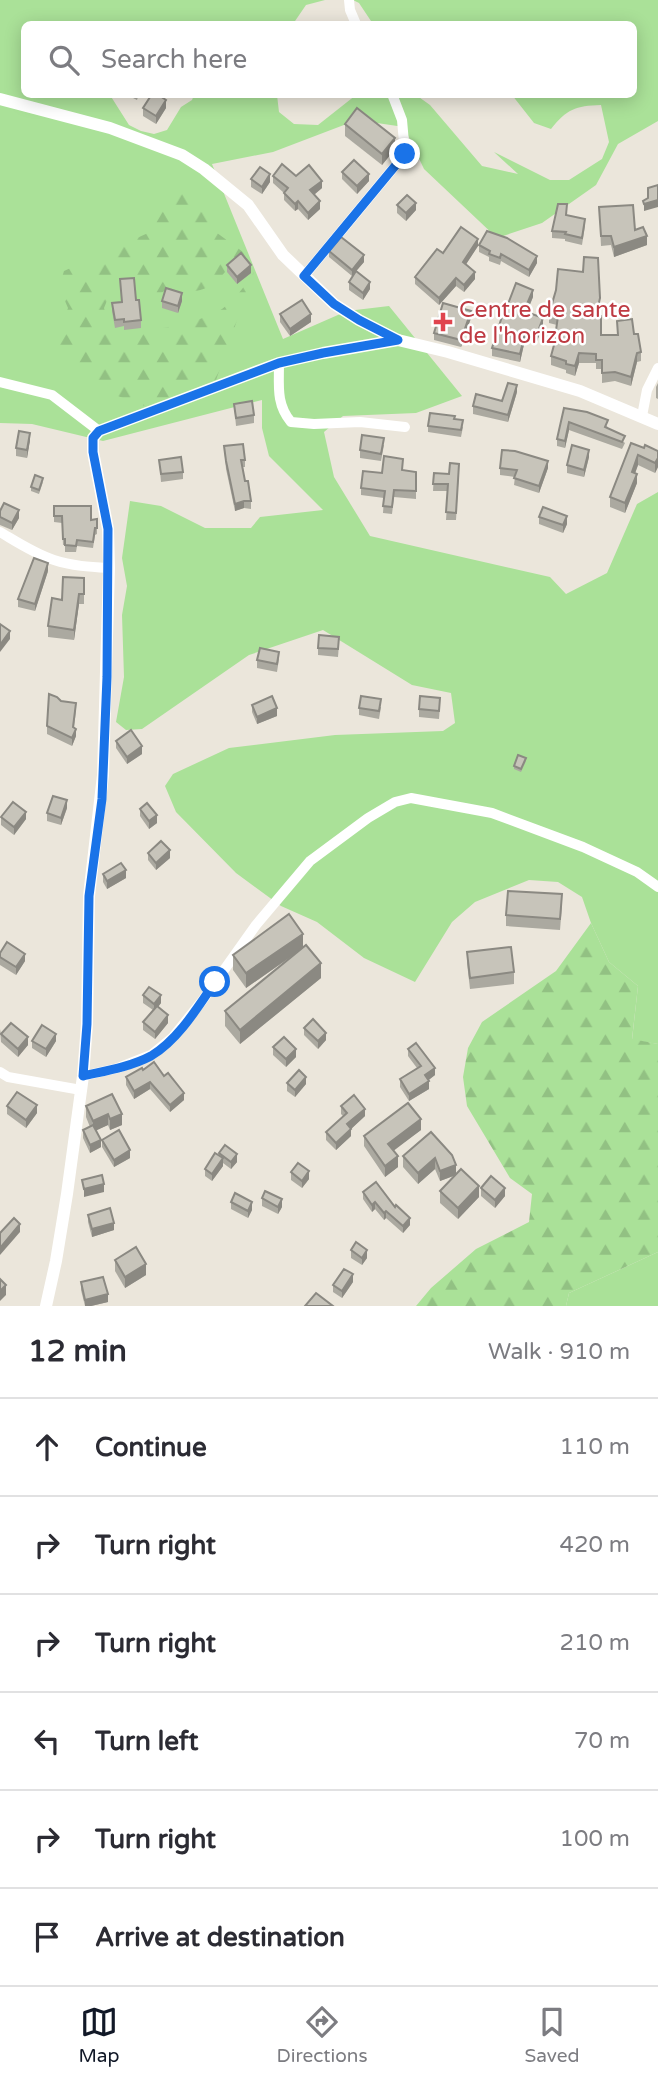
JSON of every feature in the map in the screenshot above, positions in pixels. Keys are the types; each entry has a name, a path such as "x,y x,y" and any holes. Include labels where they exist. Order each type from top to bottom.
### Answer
{"street":[{"path":"349,0 355,21"},
{"path":"304,276 405,154 402,120 394,98"},
{"path":"0,99 110,128 182,155 204,169 248,205 282,255 334,304 398,340 580,391 658,424"},
{"path":"46,1306 62,1221 83,1076 87,1024 89,896 103,775 108,529 93,452 93,438 99,431 279,363 398,340"},
{"path":"279,363 279,396 283,412 291,422 360,422 405,426"},
{"path":"642,416 647,390 658,368"},
{"path":"0,382 51,395 99,431"},
{"path":"0,532 26,548 54,560 109,568"},
{"path":"83,1076 118,1068 152,1055 173,1037 256,925 310,861 368,818 395,802 411,798 492,813 583,847 637,873 658,887"},
{"path":"0,1072 8,1077 81,1090"}],"green space":[{"path":"0,0 325,0 306,5 295,21 21,21 21,98 112,98 129,125 154,134 167,130 181,107 193,98 277,98 279,112 294,124 318,125 352,98 420,98 430,105 482,166 518,174 494,152 550,180 569,180 602,159 609,142 601,105 572,110 551,129 534,123 514,98 637,98 637,21 371,21 359,3 353,0 658,0 658,121 618,144 596,185 542,223 497,238 424,169 404,127 357,120 273,152 212,164 283,339 347,311 389,306 462,396 416,413 343,416 324,432 334,477 370,536 550,577 566,594 607,573 637,504 658,492 658,1044 632,1040 638,986 609,962 582,897 558,882 529,880 475,902 452,922 415,982 364,958 317,922 281,906 236,873 176,812 165,786 173,774 229,748 335,735 443,731 455,723 451,693 412,685 323,630 249,655 142,729 126,730 116,722 124,677 122,615 127,586 122,558 130,501 161,506 205,528 251,528 260,517 323,510 269,456 262,428 262,400 103,441 32,424 0,423"},
{"path":"181,192 211,203 214,212 213,230 243,252 254,272 216,380 153,409 77,381 57,339 68,308 59,287 64,271 148,233 160,202","holes":["243,256 252,276 232,301 207,317 120,336 110,329 104,308 114,283 120,277 128,274 136,276 150,300 169,288 192,291 208,287 216,282 236,257"]},
{"path":"591,923 609,962 638,986 632,1039 658,1044 658,1252 569,1293 566,1306 416,1306 431,1288 476,1249 529,1222 532,1194 510,1178 467,1106 463,1077 468,1048 482,1022 556,971"},
{"path":"658,1252 658,1306 566,1306 569,1293"}],"building":[{"path":"149,98 166,100 156,116 143,108"},
{"path":"357,108 395,138 382,154 345,124"},
{"path":"354,160 369,174 357,186 342,172"},
{"path":"282,164 296,176 309,165 322,181 310,190 320,201 308,213 298,201 295,204 284,193 288,188 273,176"},
{"path":"260,167 270,174 262,187 251,179"},
{"path":"658,185 658,200 644,204 643,201 648,198 648,188"},
{"path":"407,195 416,203 406,213 397,205"},
{"path":"558,204 567,204 566,215 585,219 582,238 565,234 566,232 552,231"},
{"path":"633,205 635,230 643,227 647,236 614,247 611,236 601,236 599,207"},
{"path":"461,227 478,239 463,262 475,272 464,285 456,278 439,298 415,277 437,249 443,253"},
{"path":"487,231 507,238 537,256 529,270 501,254 500,258 489,254 490,251 479,245"},
{"path":"341,237 364,255 352,270 329,251"},
{"path":"241,253 251,265 237,277 227,265"},
{"path":"584,257 598,258 600,298 596,316 601,316 601,335 618,335 617,321 632,319 634,334 638,334 641,352 637,353 631,377 615,372 602,373 602,360 596,360 596,354 579,353 575,366 551,356 558,316 549,314 556,290 558,269 583,272"},
{"path":"356,271 370,282 363,293 349,282"},
{"path":"134,278 141,320 115,320 112,303 122,302 120,279"},
{"path":"516,283 533,290 524,311 543,318 536,336 525,333 520,354 492,348 506,304"},
{"path":"166,288 182,293 178,306 162,301"},
{"path":"302,300 311,314 290,329 280,314"},
{"path":"443,303 471,311 461,340 434,333"},
{"path":"508,383 517,385 508,415 473,406 476,394 502,401"},
{"path":"252,401 254,415 236,418 234,404"},
{"path":"564,408 587,412 608,420 605,427 625,436 622,442 569,422 565,441 557,439"},
{"path":"430,413 455,416 454,419 463,420 461,430 428,426"},
{"path":"19,431 30,433 27,450 16,448"},
{"path":"362,435 384,438 381,454 360,450"},
{"path":"631,443 658,451 658,458 655,463 638,455 632,472 637,474 625,503 610,497"},
{"path":"243,444 245,460 241,460 251,501 235,504 224,446"},
{"path":"572,445 589,450 584,470 567,465"},
{"path":"502,450 548,461 539,486 514,478 517,470 500,468"},
{"path":"384,456 403,459 402,470 416,472 416,491 394,490 392,507 383,506 385,491 361,488 363,471 382,473"},
{"path":"181,457 183,472 161,474 159,460"},
{"path":"450,463 459,464 456,513 446,512 448,484 433,484 434,473 449,474"},
{"path":"35,475 43,478 39,490 31,487"},
{"path":"4,503 19,510 12,523 0,517"},
{"path":"54,506 91,506 91,520 97,519 93,542 77,540 76,546 65,545 62,516 54,516"},
{"path":"543,507 567,516 563,525 539,517"},
{"path":"34,558 48,563 35,604 18,599"},
{"path":"63,577 84,578 84,594 79,594 74,630 48,626 52,598 62,600"},
{"path":"0,624 10,631 0,645"},
{"path":"319,635 339,637 338,649 318,648"},
{"path":"260,648 279,652 277,664 257,660"},
{"path":"49,694 61,701 76,703 73,727 76,729 72,738 47,726"},
{"path":"272,696 277,708 257,717 252,705"},
{"path":"361,696 381,699 379,711 359,708"},
{"path":"420,696 440,698 439,711 419,709"},
{"path":"131,730 142,746 127,757 116,741"},
{"path":"518,755 526,758 521,769 514,766"},
{"path":"53,796 67,800 61,818 47,813"},
{"path":"13,802 26,812 14,827 1,817"},
{"path":"147,803 157,815 149,821 140,809"},
{"path":"161,841 170,850 156,863 148,853"},
{"path":"121,863 126,870 107,881 103,874"},
{"path":"508,891 562,894 560,919 506,915"},
{"path":"289,914 303,934 246,973 233,955"},
{"path":"7,942 25,954 16,967 0,957"},
{"path":"306,945 321,963 240,1030 225,1011"},
{"path":"511,947 514,972 470,978 467,952"},
{"path":"149,987 161,995 154,1004 143,995"},
{"path":"157,1006 168,1015 155,1032 143,1022"},
{"path":"313,1019 326,1033 318,1041 304,1028"},
{"path":"11,1023 28,1037 18,1049 1,1034"},
{"path":"42,1025 56,1034 46,1049 32,1041"},
{"path":"284,1037 296,1049 286,1059 273,1047"},
{"path":"416,1043 435,1068 425,1075 429,1081 409,1094 400,1079 421,1066 408,1049"},
{"path":"154,1062 164,1076 168,1073 184,1093 170,1105 150,1082 134,1091 126,1077"},
{"path":"299,1070 306,1077 295,1090 287,1083"},
{"path":"17,1092 37,1105 26,1120 7,1106"},
{"path":"112,1094 122,1114 110,1119 108,1114 93,1121 86,1106"},
{"path":"354,1095 365,1109 347,1124 351,1129 336,1143 326,1132 347,1113 341,1106"},
{"path":"408,1103 421,1119 388,1144 398,1156 385,1166 364,1136"},
{"path":"93,1125 101,1140 90,1145 83,1130"},
{"path":"119,1130 130,1150 114,1160 102,1140"},
{"path":"431,1132 452,1155 456,1165 440,1171 435,1158 418,1173 403,1156"},
{"path":"225,1145 237,1154 231,1162 219,1153"},
{"path":"215,1153 223,1158 212,1174 205,1169"},
{"path":"298,1163 309,1171 302,1181 291,1172"},
{"path":"461,1169 479,1186 458,1208 440,1191"},
{"path":"102,1175 104,1184 84,1189 82,1180"},
{"path":"491,1176 505,1188 495,1200 481,1188"},
{"path":"376,1182 395,1207 396,1205 410,1218 403,1226 386,1211 384,1213 375,1202 372,1205 363,1192"},
{"path":"265,1191 282,1199 278,1207 262,1198"},
{"path":"235,1193 252,1202 248,1211 231,1202"},
{"path":"110,1208 114,1223 92,1229 88,1215"},
{"path":"14,1218 20,1224 0,1248 0,1233"},
{"path":"356,1242 367,1250 362,1258 351,1250"},
{"path":"136,1247 146,1264 125,1277 115,1260"},
{"path":"344,1269 353,1274 342,1291 333,1285"},
{"path":"103,1277 108,1294 85,1300 81,1282"},
{"path":"0,1279 6,1285 0,1291"},
{"path":"316,1293 333,1306 305,1306"}],"place":[{"name":"Centre de sante de l'horizon","path":"443,322"}],"route":[{"path":"215,982 173,1037 152,1055 118,1068 83,1076 89,970 89,896 102,799 109,568 108,529 93,452 93,438 99,431 279,363 398,340 334,304 304,276 405,154"}]}
